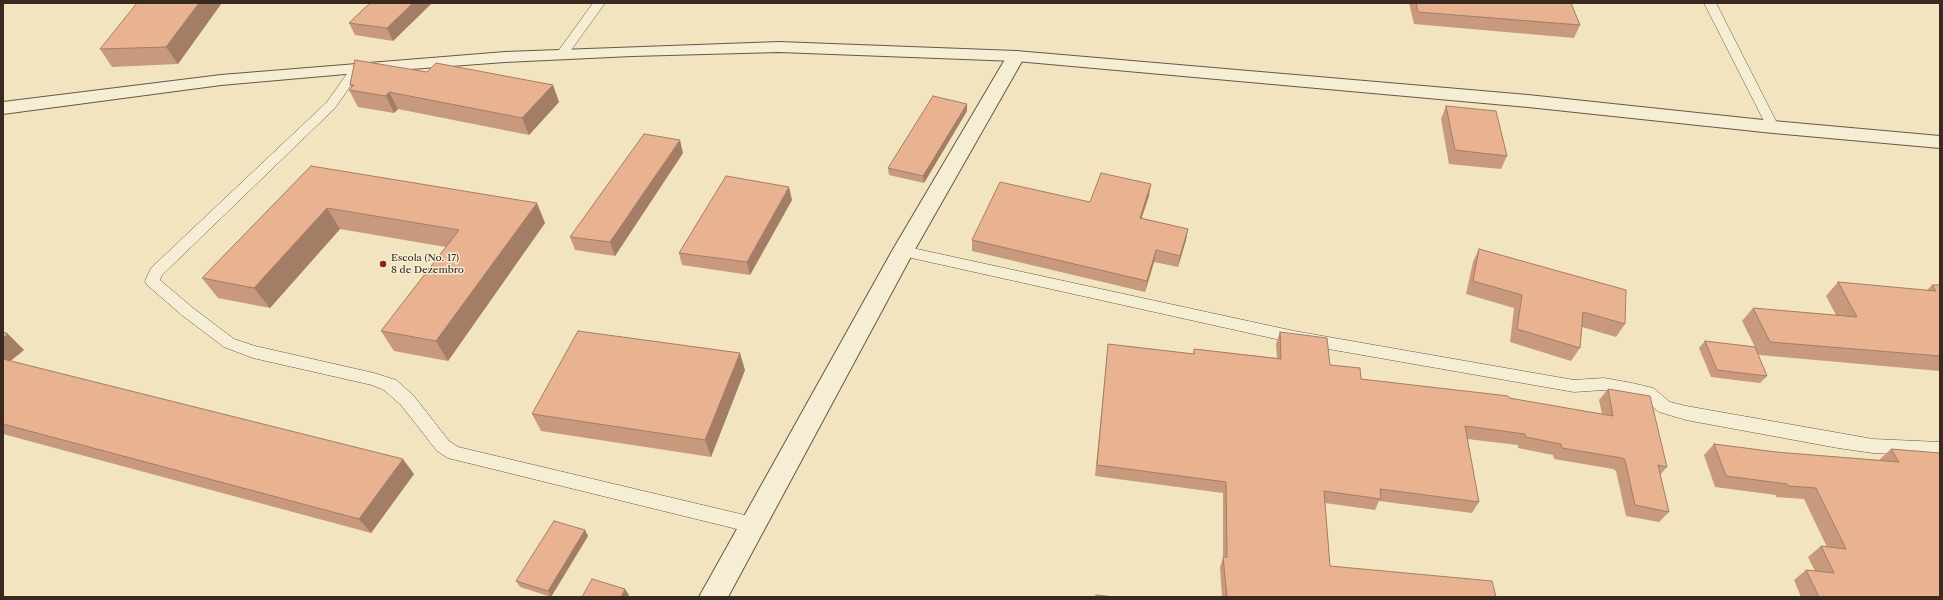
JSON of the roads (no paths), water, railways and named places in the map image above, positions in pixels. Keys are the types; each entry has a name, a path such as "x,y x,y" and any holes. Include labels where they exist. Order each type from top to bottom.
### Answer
{"street":[{"path":"3,108 221,80 357,68 562,54 779,47 1016,56 1528,101 1773,127 1940,142"},
{"path":"713,597 903,250 1016,56"}],"lane":[{"path":"562,54 599,3"},
{"path":"1710,3 1773,127"},
{"path":"357,68 331,105 156,272 152,281 188,312 229,343 253,352 390,384 407,400 443,446 454,453 752,525"},
{"path":"903,250 1294,337 1365,348 1574,386 1604,384 1632,389 1647,393 1665,407 1686,413 1873,446 1940,449"}],"place":[{"name":"Escola (No. 17) 8 de Dezembro","path":"383,264"}]}
